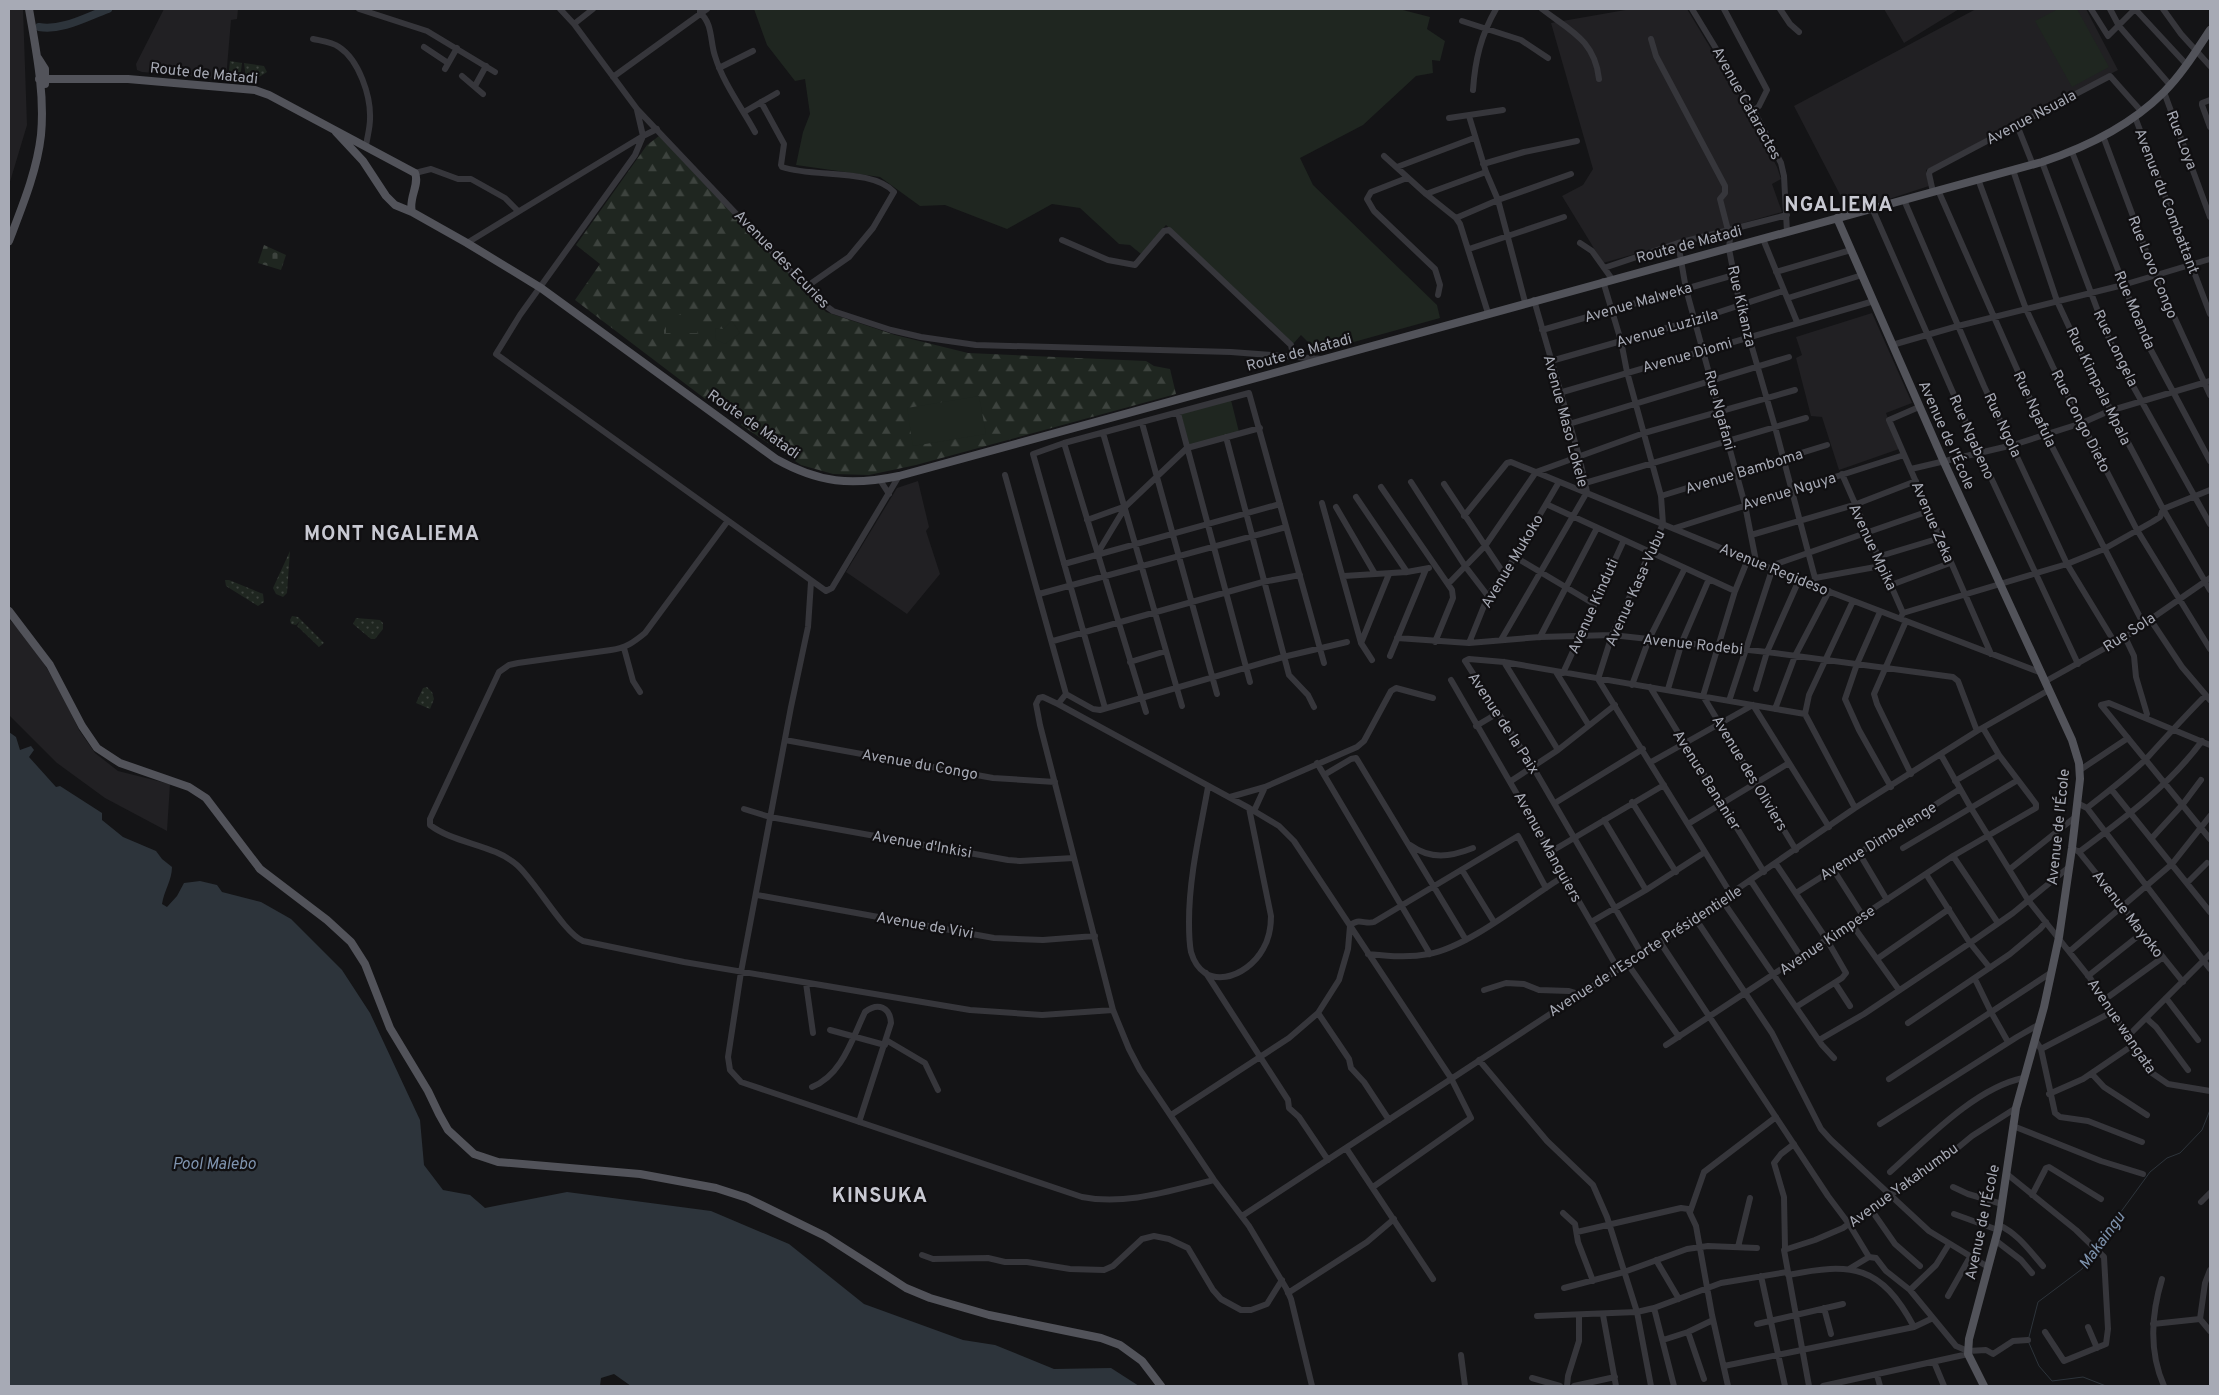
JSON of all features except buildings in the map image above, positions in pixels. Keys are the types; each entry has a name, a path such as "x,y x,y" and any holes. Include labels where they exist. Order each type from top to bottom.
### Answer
{"main road":[{"path":"9,241 33,171 40,135 42,79 29,9"},
{"name":"Route de Matadi","path":"336,132 362,161 394,205 412,212 467,243 541,288 776,459 796,470 826,480 856,483 899,476 1327,359 1525,302 1729,249 2033,165 2072,152 2135,117 2164,92 2210,30"},
{"path":"36,50 39,61 45,70 58,78"},
{"path":"42,79 45,70"},
{"name":"Route de Matadi","path":"42,79 128,79 256,90 282,101 336,132 415,173"},
{"path":"362,161 368,148"},
{"path":"412,212 410,205 416,180 415,173"},
{"name":"Avenue de l'École","path":"1837,218 1919,407 2050,690 2072,740 2080,770 2074,818 2076,850 2069,867 2052,972 2016,1108 1998,1228 1969,1339 1968,1352"},
{"path":"9,611 50,665 82,726 97,748 120,763 189,786 206,798 260,870 327,920 351,942 365,964 390,1028 428,1091 448,1130 474,1154 498,1162 640,1174 693,1183 739,1196 818,1232 906,1288 930,1298 989,1315 1101,1338 1120,1345 1142,1361 1160,1386"},
{"path":"1968,1352 1984,1386"}],"street":[{"path":"359,9 427,31 496,72"},
{"name":"Avenue des Ecuries","path":"560,9 574,24 637,108 825,307 833,311 913,335 976,345 1293,355 1327,359"},
{"path":"574,24 593,9"},
{"path":"612,77 700,11 707,9"},
{"path":"1473,90 1478,48 1484,30 1496,9"},
{"path":"1542,9 1586,43 1594,57 1599,79"},
{"name":"Avenue Cataractes","path":"1692,9 1754,111 1783,168 1787,232"},
{"path":"1724,9 1767,90 1760,106 1754,111"},
{"path":"1780,9 1790,24 1799,32"},
{"path":"2091,9 2106,35 2110,36 2135,9 2186,64"},
{"path":"2110,9 2119,26 2170,85"},
{"path":"2163,9 2181,34 2210,66"},
{"path":"700,11 708,23 714,55 719,68 756,132"},
{"path":"1462,21 1484,30 1521,40 1548,58"},
{"path":"313,39 338,46 345,52 360,76 369,102 368,148"},
{"name":"Rue Kikanza","path":"1651,39 1656,56 1724,181 1725,193 1720,199 1730,238 1729,249 1740,306 1784,459 1814,582"},
{"path":"424,47 448,62"},
{"path":"445,69 457,48"},
{"path":"719,68 753,51"},
{"path":"474,86 486,66"},
{"path":"462,76 483,94"},
{"name":"Avenue Nsuala","path":"1935,191 1929,174 1930,171 2110,76 2141,111"},
{"name":"Rue Loya","path":"2164,92 2210,217"},
{"path":"744,112 777,93"},
{"path":"2210,100 2202,103 2202,105 2210,127"},
{"path":"761,102 784,144 782,167 837,176 872,178 880,181 894,192 873,228 849,257 806,287"},
{"path":"637,108 642,136 635,155 496,354 727,522 826,591 832,588 899,476"},
{"path":"1449,118 1503,110"},
{"path":"1469,116 1474,138 1498,200 1525,302"},
{"name":"Avenue du Combattant","path":"2135,117 2210,314"},
{"path":"2016,125 2033,165"},
{"path":"467,243 642,136 657,129"},
{"name":"Rue Lovo Congo","path":"2103,136 2155,275 2207,382 2210,395"},
{"path":"1396,167 1474,138"},
{"path":"1483,164 1524,152 1578,141"},
{"name":"Rue Moanda","path":"2072,152 2145,339 2210,462"},
{"path":"1384,156 1407,178 1456,218 1460,224 1488,313"},
{"name":"Rue Longela","path":"2042,162 2090,293 2119,360 2210,524"},
{"path":"415,173 431,169 458,179 471,179 505,198 518,211"},
{"name":"Rue Kimpala Mpala","path":"2012,170 2057,301 2109,411 2163,510 2207,579 2210,590"},
{"path":"1426,194 1486,172"},
{"path":"1456,218 1498,200 1571,174"},
{"path":"1407,178 1371,192 1367,200 1374,211 1436,269 1440,285 1438,295"},
{"name":"Rue Congo Dieto","path":"1978,179 2026,309 2082,423 2137,530 2210,648"},
{"name":"Rue Ngafula","path":"1935,191 2046,435 2104,549 2147,621 2208,698"},
{"name":"Rue Ngola","path":"1904,200 1958,326 2067,564 2115,642"},
{"name":"Rue Ngabeno","path":"1872,208 1926,335 2034,574 2078,664"},
{"path":"1604,268 1678,243 1787,216"},
{"path":"1469,249 1564,217"},
{"path":"1062,240 1108,260 1134,265 1164,231 1169,230 1291,345 1293,355"},
{"path":"1763,239 1797,322"},
{"path":"1580,243 1592,251 1612,279"},
{"name":"Rue Ngafani","path":"1678,243 1686,288 1729,440 1756,561"},
{"path":"1776,272 1852,250"},
{"path":"1892,345 1958,326 2123,285 2210,259"},
{"path":"1788,298 1862,275"},
{"name":"Avenue Malweka","path":"1542,330 1734,276"},
{"name":"Avenue Kasa-Vubu","path":"1598,679 1612,635 1663,524 1661,496 1627,372 1621,341 1603,281"},
{"name":"Avenue Luzizila","path":"1551,361 1694,320 1783,291"},
{"name":"Avenue Maso Lokele","path":"1501,640 1573,518 1586,492 1579,456 1559,393 1534,300"},
{"name":"Avenue Diomi","path":"1559,393 1874,301"},
{"path":"1302,356 1302,365"},
{"path":"1569,424 1789,357"},
{"path":"1911,469 2013,445 2082,423 2109,411 2207,382"},
{"path":"1448,583 1484,546 1536,472 1644,434 1794,390"},
{"path":"1105,708 1033,454 1064,443 1250,393 1324,663"},
{"name":"Avenue Zeka","path":"1919,407 1889,420 1991,654"},
{"path":"1178,413 1250,682"},
{"path":"1585,482 1806,418"},
{"path":"1142,422 1217,694"},
{"path":"1097,554 1126,506 1187,448 1260,428"},
{"path":"1103,433 1126,506 1141,566 1182,706"},
{"path":"1226,437 1244,514 1283,657 1289,675 1308,695 1314,707"},
{"path":"1064,443 1146,712"},
{"name":"Avenue Bamboma","path":"1661,496 1827,445"},
{"name":"Avenue Nguya","path":"1675,528 1904,455"},
{"name":"Avenue Regideso","path":"1464,516 1508,462 1800,580 1814,582 1829,591 1880,612 1904,618 2042,673"},
{"name":"Avenue Mpika","path":"1842,474 1904,618"},
{"path":"1005,475 1066,694 1093,709 1105,708 1211,677 1247,669 1283,657 1347,642"},
{"path":"880,480 889,494"},
{"path":"1751,535 1854,505 1916,481"},
{"path":"1411,482 1465,566 1488,596"},
{"name":"Avenue Mukoko","path":"1469,642 1488,596 1515,557 1559,482"},
{"path":"1444,484 1504,574"},
{"path":"1381,487 1452,590 1453,598 1434,642"},
{"path":"1911,774 1875,699 1875,690 1886,667 1904,618 1964,595 2067,564 2104,549 2160,517 2163,510 2210,490"},
{"path":"1356,497 1407,572"},
{"path":"1322,503 1344,576 1361,643 1372,660"},
{"path":"1064,564 1172,532 1280,504"},
{"path":"1546,504 1735,591"},
{"path":"1087,520 1126,506"},
{"path":"1336,507 1375,574"},
{"path":"1729,701 1744,649 1773,568 1780,561 1929,511"},
{"path":"727,522 646,633 624,648 518,663 499,672 430,819 430,825 510,859 526,874 578,938 684,962 986,1012 1042,1016 1113,1010"},
{"path":"1039,594 1105,578 1141,566 1286,527"},
{"path":"1540,637 1597,528"},
{"path":"1877,557 1940,538"},
{"name":"Avenue Kinduti","path":"1560,673 1581,635 1624,540"},
{"path":"1515,557 1594,604"},
{"path":"1703,696 1735,591 1748,559"},
{"path":"1891,585 1950,563"},
{"path":"1344,576 1407,572 1426,569 1434,564"},
{"path":"1814,582 1881,566"},
{"path":"1632,684 1649,640 1685,568"},
{"path":"1390,656 1426,569"},
{"path":"1361,643 1389,574"},
{"path":"1052,641 1263,582 1300,575"},
{"path":"1668,690 1682,642 1709,579"},
{"name":"Rue Sola","path":"2046,681 2125,637 2207,579"},
{"path":"1756,689 1767,652 1800,580"},
{"path":"811,582 808,628 741,972 728,1057 730,1070 734,1076 741,1082 1088,1198 1126,1199 1214,1180"},
{"path":"1775,709 1795,656 1829,591"},
{"path":"1853,601 1809,695 1805,714 1855,808"},
{"path":"1880,612 1857,664 1845,702 1891,787"},
{"name":"Avenue Rodebi","path":"1397,638 1434,642 1469,642 1540,637 1612,635 1886,667 1957,679 1977,732"},
{"path":"2125,637 2134,656 2136,677 2147,714 2145,718"},
{"path":"624,648 633,681 640,692"},
{"path":"1130,662 1166,651"},
{"name":"Avenue de la Paix","path":"1641,953 1573,838 1555,803 1465,661 1469,659 1504,662 1805,714"},
{"path":"1504,662 1558,750"},
{"path":"1560,673 1588,724"},
{"path":"1598,679 1731,894"},
{"name":"Avenue Manguiers","path":"1451,680 1476,726 1552,851 1618,968"},
{"name":"Avenue Bananier","path":"1650,687 1764,872"},
{"path":"1230,798 1265,787 1361,744 1396,688 1433,698"},
{"name":"Avenue de l'Escorte Présidentielle","path":"1242,1216 1660,942 1855,808 1983,728 2050,690"},
{"path":"1058,704 1066,694"},
{"name":"Avenue des Oliviers","path":"1703,696 1796,850"},
{"path":"1312,1386 1288,1293 1282,1280 1242,1216 1214,1180 1134,1060 1113,1010 1036,704 1039,698 1043,697 1058,704 1230,798 1288,833 1451,1078 1471,1118 1372,1187"},
{"path":"2087,808 2146,759 2171,729 2208,698"},
{"path":"2210,745 2109,703 2102,703 2102,707 2210,839"},
{"path":"1511,781 1558,750 1588,724 1615,705"},
{"path":"1651,762 1753,705 1829,827"},
{"path":"1476,726 1498,712"},
{"path":"1903,848 2018,780 1999,756 1983,728"},
{"path":"2080,770 2128,738"},
{"name":"Avenue du Congo","path":"785,740 993,778 1055,782"},
{"path":"2076,850 2105,832 2165,783 2178,771 2202,741"},
{"path":"1555,803 1643,749"},
{"name":"Avenue wangata","path":"1941,755 1987,835 2028,900 2088,976 2152,1073 2157,1078 2176,1086 2210,1091"},
{"path":"1955,781 1999,756"},
{"path":"1324,775 1356,758 1466,940"},
{"path":"1318,763 1430,954"},
{"path":"1688,824 1789,763"},
{"name":"Avenue Kimpese","path":"1666,1045 1953,856 2036,808 2036,804 2018,780"},
{"path":"2151,839 2183,804 2201,780"},
{"path":"1552,851 1632,802 1664,785"},
{"path":"1208,787 1189,896 1191,948 1196,962 1206,972 1288,1100 1289,1108 1299,1117 1328,1160"},
{"path":"1206,972 1217,978 1229,977 1242,971 1253,963 1267,942 1271,916 1251,810 1265,787"},
{"name":"Avenue Dimbelenge","path":"1796,893 1960,789"},
{"path":"2111,789 2187,883 2209,906"},
{"path":"1632,802 1676,872"},
{"path":"2077,803 2087,808 2210,969"},
{"name":"Avenue d'Inkisi","path":"744,809 770,818 1008,860 1074,858"},
{"path":"2070,951 2123,908 2172,864 2210,816"},
{"path":"2010,869 2074,818"},
{"path":"1604,820 1646,890"},
{"path":"1350,926 1359,920 1374,922 1518,836 1546,888"},
{"path":"1407,842 1420,851 1435,856 1451,856 1473,848"},
{"name":"Avenue Mayoko","path":"2076,850 2183,982"},
{"path":"1591,922 1676,872 1705,852"},
{"path":"1859,853 1887,900"},
{"path":"1953,856 1998,923"},
{"path":"2187,883 2206,863"},
{"path":"1776,864 1845,970 1845,976 1796,1007"},
{"path":"1819,1040 1864,1014 1970,943 2069,867"},
{"path":"1833,868 1862,916"},
{"path":"1462,870 1494,922"},
{"path":"1926,874 1970,943 1990,968"},
{"path":"1368,954 1408,957 1430,954 1452,947 1466,940 1558,880"},
{"path":"1750,881 1801,957"},
{"name":"Avenue de Vivi","path":"756,895 994,938 1042,940 1095,936"},
{"path":"1722,900 1819,1040 1834,1058"},
{"path":"1877,960 1949,909"},
{"path":"1695,918 1772,1033 1821,1129 1929,1231 1988,1267"},
{"path":"1908,1023 1975,979 2031,938 2046,922"},
{"path":"1852,923 1899,990"},
{"path":"1171,1115 1289,1038 1318,1014 1339,980 1348,949 1350,926"},
{"path":"2088,976 2142,932"},
{"path":"1660,942 1828,1196 1850,1224 1869,1257"},
{"path":"2128,1036 2210,954"},
{"path":"2104,1000 2162,958"},
{"path":"1627,963 1679,1037"},
{"path":"1889,1079 2052,972"},
{"path":"1975,979 2008,1042"},
{"path":"806,983 813,1033"},
{"path":"1835,983 1850,1006"},
{"path":"1484,990 1506,984 1524,984 1539,990 1569,991 1579,994"},
{"path":"2166,998 2198,1040"},
{"path":"812,1087 825,1080 841,1064 865,1012 872,1007 878,1006 889,1012 891,1023 886,1042 858,1122"},
{"path":"2041,1048 2112,1012"},
{"path":"1318,1014 1349,1059 1351,1068 1364,1082 1389,1120"},
{"path":"2146,1018 2156,1027 2188,1070"},
{"path":"1880,1124 2008,1042 2038,1026"},
{"path":"830,1030 886,1042 925,1063 938,1090"},
{"path":"2035,1040 2041,1048 2053,1111 2060,1117 2088,1121 2142,1142"},
{"path":"2050,1094 2092,1074 2134,1045"},
{"path":"1479,1060 1507,1091 1547,1141 1593,1185 1609,1225 1637,1312 1651,1386"},
{"path":"2092,1074 2110,1092 2147,1115"},
{"path":"1890,1172 1959,1111 2003,1084 2023,1078"},
{"name":"Avenue Yakahumbu","path":"1785,1249 1815,1240 1850,1224 1870,1208 1943,1160 1963,1142 2016,1108"},
{"path":"1690,1212 1704,1172 1776,1117"},
{"path":"2013,1126 2101,1161 2143,1174"},
{"path":"1794,1144 1781,1154 1774,1163 1784,1197 1787,1274 1809,1386"},
{"path":"1346,1148 1433,1279"},
{"path":"2032,1194 2046,1168 2049,1167 2102,1199"},
{"path":"2007,1174 2096,1247 2104,1257 2108,1336 2106,1344 2064,1361 2045,1332"},
{"path":"1953,1187 2002,1204"},
{"path":"2201,1202 2210,1193"},
{"path":"1738,1247 1750,1198"},
{"path":"1577,1232 1688,1208 1696,1226 1713,1320 1728,1386"},
{"path":"1870,1208 1895,1244 1913,1262 1920,1266"},
{"path":"1563,1213 1572,1219 1577,1232 1578,1242 1593,1281"},
{"path":"1954,1214 2010,1230 2043,1266"},
{"path":"1288,1293 1367,1242 1394,1219"},
{"path":"922,1255 933,1259 988,1258 1005,1262 1026,1262 1070,1269 1104,1270 1113,1266 1142,1239 1154,1236 1169,1238 1188,1248 1213,1290 1221,1299 1241,1310 1251,1310 1267,1304 1282,1280"},
{"path":"1995,1240 2021,1260 2032,1273"},
{"path":"1910,1290 1936,1265 1949,1244"},
{"path":"1564,1288 1624,1272 1687,1249 1699,1247 1756,1248"},
{"path":"1849,1270 1869,1257 1876,1258 1886,1271 1910,1290 1954,1345 1968,1352"},
{"path":"1948,1296 1970,1257"},
{"path":"1656,1260 1679,1299"},
{"path":"1537,1316 1604,1315 1637,1312 1654,1308 1707,1287 1761,1276 1823,1268 1849,1270 1873,1276 1902,1305 1914,1328"},
{"path":"2210,1270 2205,1283 2200,1319 2210,1331"},
{"path":"1761,1276 1786,1386"},
{"path":"2162,1279 2153,1324 2156,1362 2164,1386"},
{"path":"1757,1324 1843,1304"},
{"path":"1654,1308 1674,1386"},
{"path":"1824,1308 1831,1334"},
{"path":"1604,1315 1616,1386"},
{"path":"1567,1386 1568,1376 1579,1341 1579,1316"},
{"path":"1724,1366 1914,1328 1932,1318"},
{"path":"2153,1324 2200,1319"},
{"path":"1663,1340 1688,1332 1713,1320"},
{"path":"2088,1327 2097,1348"},
{"path":"1688,1332 1704,1379"},
{"path":"1823,1386 1934,1362 1968,1352 1986,1350 1992,1354 2012,1341 2028,1340"},
{"path":"1461,1356 1465,1386"},
{"path":"1934,1362 1944,1386"},
{"path":"1877,1375 1880,1386"},
{"path":"1574,1386 1615,1377"},
{"path":"1532,1378 1549,1385 1560,1386"}],"shaded area":[{"path":"9,9 23,9 27,125 9,185"},
{"path":"164,9 238,9 237,19 231,20 226,79 137,70 136,64"},
{"path":"1631,9 1687,9 1743,102 1777,167 1781,179 1772,184 1782,212 1603,263 1562,196 1583,185 1593,169 1551,23"},
{"path":"1884,9 1959,9 1904,43"},
{"path":"1976,9 2086,9 2118,70 1926,170 1929,186 1849,212 1794,106"},
{"path":"1872,313 1912,403 1886,413 1899,449 1839,470 1822,417 1811,416 1796,358 1802,355 1796,337"},
{"path":"918,481 929,527 926,531 940,574 907,614 846,572 897,488"},
{"path":"9,619 33,645 62,694 79,730 95,753 118,771 170,784 167,831 105,798 57,763 9,715"}],"green space":[{"path":"754,9 1399,9 1430,17 1427,29 1445,41 1440,61 1432,60 1433,73 1416,76 1363,125 1300,158 1313,185 1437,305 1440,318 1318,352 1301,335 1293,344 1166,225 1141,254 1130,245 1119,244 1080,208 1052,204 1007,229 945,205 920,206 880,177 796,165 803,132 810,114 805,79 795,81 767,45"},
{"path":"2058,9 2077,9 2109,67 2072,87 2035,21"},
{"path":"230,61 242,63 240,79 246,79 244,63 264,66 267,72 253,81 228,79"},
{"path":"659,136 826,312 895,335 968,353 1146,361 1154,366 1170,369 1176,394 916,465 869,475 833,474 801,465 741,425 744,420 715,400 708,401 575,300 600,264 576,245 647,145"},
{"path":"264,245 286,255 281,270 258,263"},
{"path":"666,315 697,315 697,333 666,333"},
{"path":"732,321 740,333 725,344 715,339 716,328 723,329"},
{"path":"644,326 664,326 664,339 644,339"},
{"path":"979,396 986,434 913,446 907,408"},
{"path":"1231,400 1239,432 1189,445 1181,414"},
{"path":"290,551 287,593 283,597 276,594 273,588"},
{"path":"225,580 263,594 264,602 258,606 226,586"},
{"path":"292,616 298,617 324,643 319,647 297,626 300,621 296,625 291,624"},
{"path":"356,618 380,620 383,623 383,629 375,639 371,639 353,624"},
{"path":"427,687 432,692 434,699 430,709 416,703 423,688"}],"water":[{"name":"Pool Malebo","path":"9,732 16,737 20,750 31,746 34,750 29,757 56,787 60,786 102,813 102,820 123,837 156,851 172,867 162,904 167,907 177,896 184,883 200,881 217,885 222,892 261,902 291,919 342,970 370,1013 420,1120 424,1165 443,1190 470,1195 485,1208 567,1192 711,1211 789,1244 864,1304 963,1340 995,1345 1054,1369 1111,1368 1139,1386 631,1386 614,1374 601,1378 600,1386 9,1386"}],"waterway":[{"path":"39,27 48,28 65,25 108,9"},
{"name":"Makaingu","path":"2096,1246 2150,1172 2167,1158 2180,1153 2202,1130 2210,1110"},
{"name":"Makaingu","path":"2029,1337 2038,1302 2082,1269 2094,1250"},
{"name":"Makaingu","path":"2029,1343 2039,1366 2052,1381 2083,1377 2106,1386"}],"district":[{"name":"NGALIEMA","path":"1839,204"},
{"name":"MONT NGALIEMA","path":"392,533"},
{"name":"KINSUKA","path":"880,1195"}]}
